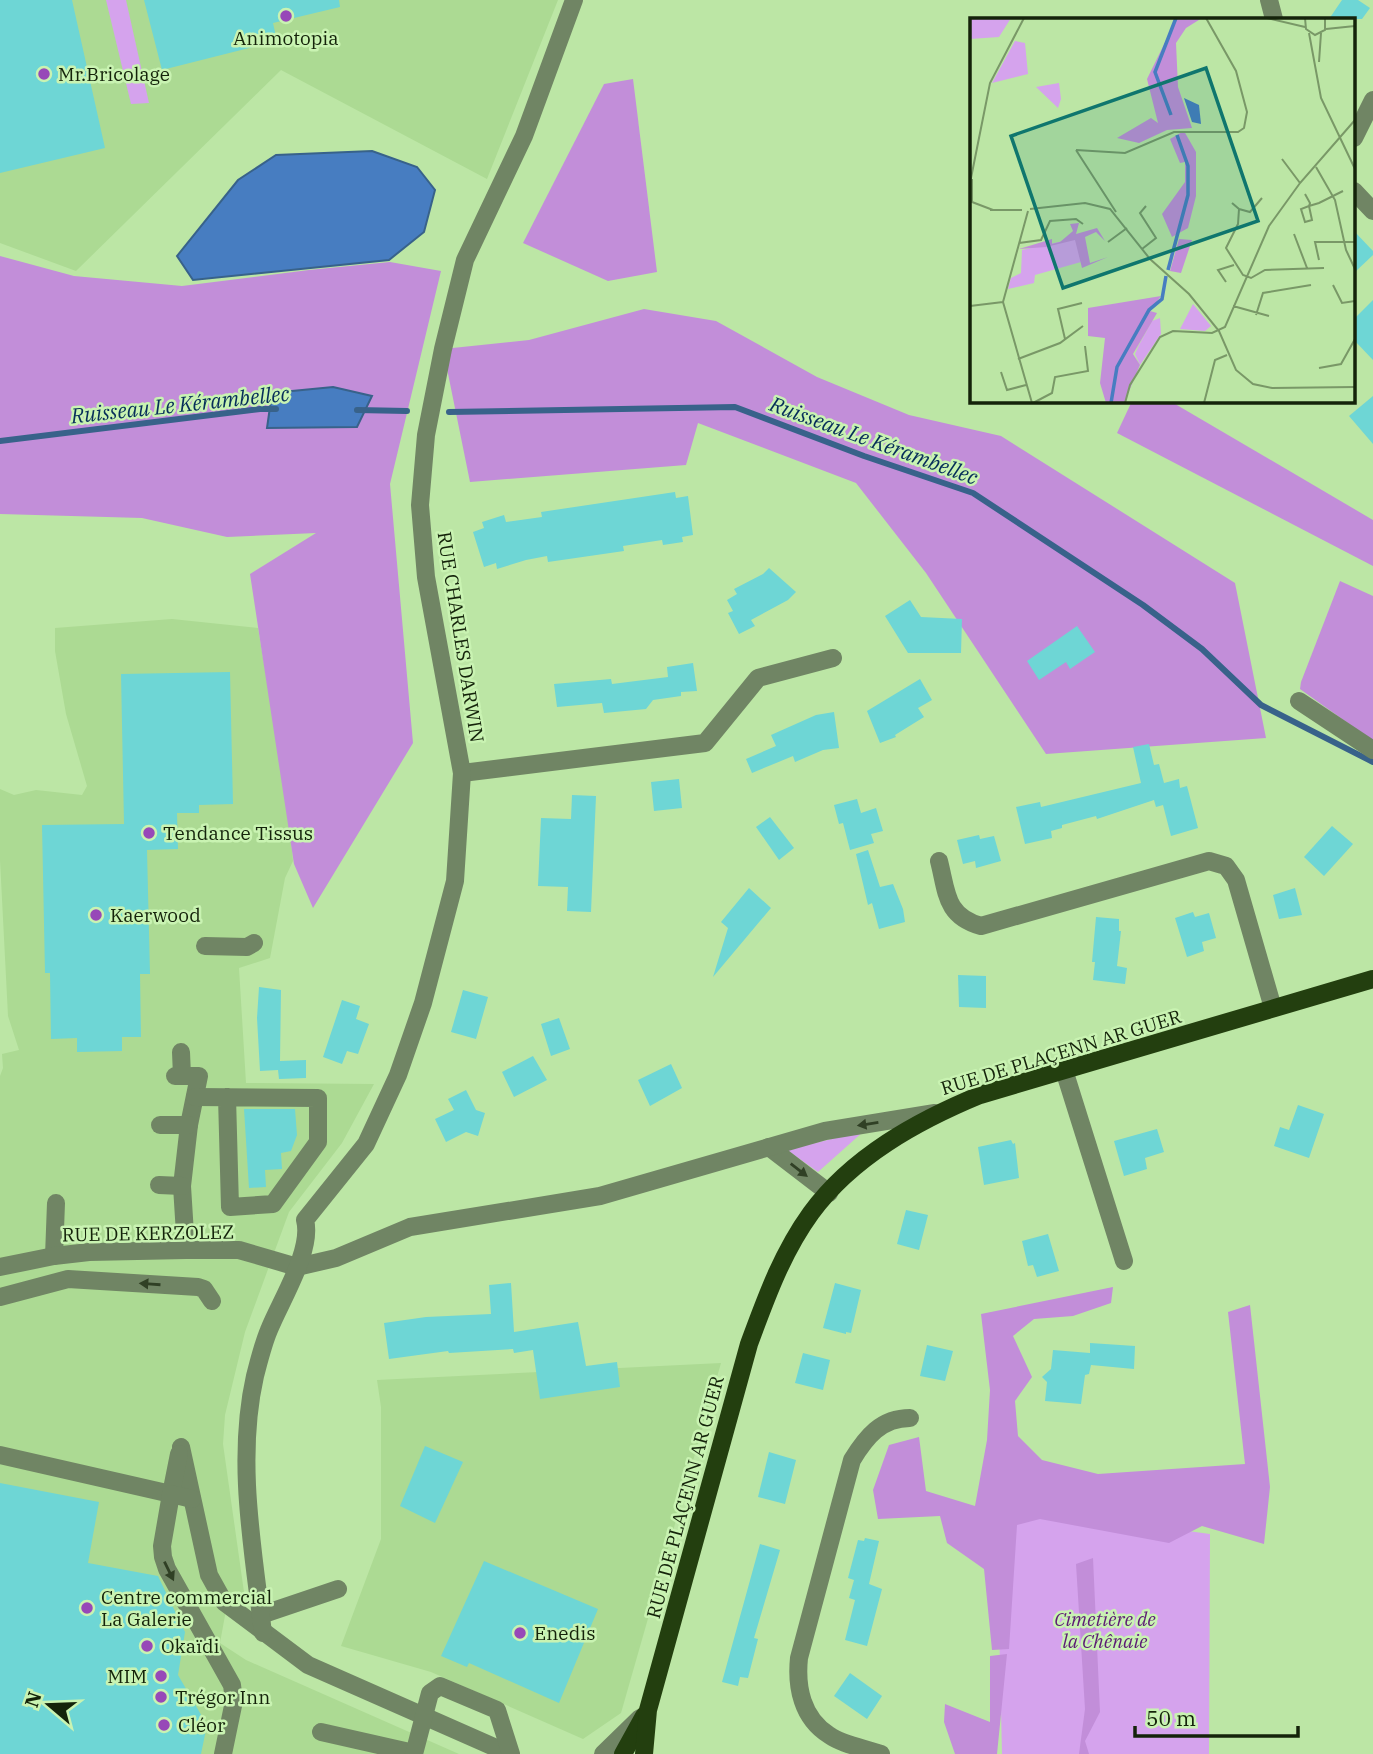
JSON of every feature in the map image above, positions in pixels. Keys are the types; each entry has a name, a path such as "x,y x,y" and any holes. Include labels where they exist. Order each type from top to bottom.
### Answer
{"main road":[{"name":"RUE DE PLAÇENN AR GUER","path":"644,1754 648,1710 749,1343 789,1249 811,1213 829,1193 867,1157 935,1114 980,1095 1373,979"},
{"name":"RUE DE PLAÇENN AR GUER","path":"623,1754 648,1710"}],"street":[{"name":"RUE CHARLES DARWIN","path":"262,1624 246,1459 249,1412 256,1372 268,1332 297,1267 308,1232 305,1220 366,1144 398,1075 422,1003 456,881 462,773 426,577 420,505 426,435 445,340 465,260 524,136 574,0"},
{"path":"1269,0 1274,18"},
{"path":"1356,134 1373,100"},
{"path":"1356,198 1373,211"},
{"path":"462,773 705,743 758,678 833,658"},
{"path":"1299,701 1373,750"},
{"path":"939,861 951,908 964,920 981,926 1209,861 1226,866 1236,880 1273,1008"},
{"path":"205,946 247,947 254,943"},
{"path":"181,1052 178,1076 199,1076 189,1125 182,1186 186,1250"},
{"path":"1064,1070 1124,1261"},
{"path":"195,1097 227,1097 318,1098 318,1142 273,1204 230,1207 227,1097"},
{"path":"297,1267 336,1258 410,1227 600,1196 825,1131 935,1114"},
{"path":"160,1125 189,1125"},
{"path":"769,1147 829,1193"},
{"path":"159,1185 182,1186"},
{"path":"54,1255 56,1203"},
{"name":"RUE DE KERZOLEZ","path":"0,1267 54,1255 239,1250 297,1267"},
{"path":"0,1297 68,1279 198,1287 209,1294 212,1301"},
{"path":"881,1754 830,1736 817,1725 798,1688 799,1658 852,1460 862,1443 882,1424 890,1420 910,1418"},
{"path":"223,1754 234,1693 227,1674 167,1569 163,1557 170,1499 181,1447 209,1575 224,1602 262,1624 308,1665 511,1754"},
{"path":"5,1451 119,1474 170,1499 192,1499"},
{"path":"262,1624 338,1589"},
{"path":"321,1732 414,1753 430,1693 436,1687 445,1686 497,1710 511,1754"},
{"path":"603,1754 648,1710"}],"shaded area":[{"path":"0,0 558,0 487,179 281,70 76,271 0,243"},
{"path":"633,79 657,272 608,281 523,243 604,84"},
{"path":"0,256 74,276 182,286 390,262 441,271 390,484 413,743 313,908 294,864 250,574 316,533 227,537 142,518 0,514"},
{"path":"644,309 716,321 817,377 909,415 1001,436 1235,583 1266,738 1046,754 926,573 856,483 698,423 686,465 470,482 443,349 529,340"},
{"path":"1132,402 1172,402 1373,520 1373,566 1117,433"},
{"path":"1340,581 1373,596 1373,741 1300,689"},
{"path":"172,619 258,628 287,802 293,861 285,878 270,958 239,968 246,1083 374,1084 342,1143 289,1212 245,1332 225,1415 223,1444 244,1592 226,1610 220,1643 246,1660 459,1754 0,1754 0,1076 3,1068 2,1054 19,1050 8,1016 0,860 0,789 14,795 36,790 82,795 87,786 66,714 55,651 55,628"},
{"path":"1113,1287 1111,1303 1073,1316 1034,1319 1013,1336 1032,1377 1015,1401 1018,1436 1042,1460 1098,1474 1245,1464 1228,1312 1250,1305 1270,1487 1264,1544 1202,1526 1169,1543 1040,1519 1017,1525 1009,1649 992,1650 984,1569 947,1543 940,1516 878,1519 873,1490 889,1445 919,1437 926,1491 975,1506 987,1440 990,1390 981,1314"},
{"name":"Enedis","path":"721,1363 621,1713 583,1739 431,1672 341,1646 381,1539 381,1407 377,1380"},
{"path":"1093,1558 1100,1712 1085,1741 1089,1754 1079,1754 1085,1709 1076,1564"},
{"path":"1007,1654 997,1754 955,1754 944,1722 945,1704 990,1722 990,1656"}],"green space":[{"path":"106,0 126,0 149,103 131,104"},
{"path":"864,1131 818,1172 787,1150"},
{"name":"Cimetière de la Chênaie","path":"1004,1506 1210,1534 1209,1754 1002,1754 999,1622"}],"water":[{"path":"372,151 417,167 435,190 424,232 389,260 193,280 177,256 238,180 276,155"},
{"path":"333,387 372,396 357,427 267,428 272,393"}],"building":[{"name":"Mr.Bricolage","path":"0,0 72,0 105,148 0,173"},
{"path":"144,0 339,0 340,7 273,23 277,41 162,70"},
{"path":"1342,0 1358,0 1370,8 1362,19 1330,18"},
{"path":"1356,233 1373,251 1373,255 1356,271"},
{"path":"1373,300 1373,360 1356,342 1356,317"},
{"path":"1373,396 1373,444 1349,416"},
{"path":"675,492 676,498 688,496 693,535 682,537 683,542 663,545 662,540 623,546 624,551 548,562 547,556 497,569 496,563 484,567 473,532 484,528 482,522 504,515 506,522 542,517 541,512"},
{"path":"769,568 796,592 788,600 751,620 755,626 739,634 728,613 733,611 727,600 737,594 734,589"},
{"path":"910,600 921,617 962,619 961,653 908,653 885,616"},
{"path":"1077,626 1095,652 1070,669 1066,662 1039,680 1027,661"},
{"path":"693,663 697,691 681,692 681,696 653,700 646,709 604,713 602,703 557,707 554,684 611,679 612,684 668,677 667,667"},
{"path":"230,672 233,804 199,805 199,813 177,813 178,849 147,850 150,974 140,974 141,1037 122,1037 122,1051 77,1052 77,1038 51,1039 50,973 45,973 42,825 124,824 121,674"},
{"path":"920,679 932,700 918,708 924,717 895,735 896,737 880,743 867,711"},
{"path":"834,712 839,748 823,750 795,762 793,756 752,773 746,759 776,746 771,735 816,715"},
{"path":"1149,744 1154,765 1159,764 1164,783 1179,779 1180,788 1187,786 1198,828 1171,836 1163,805 1156,807 1154,800 1097,819 1096,816 1062,825 1062,828 1051,831 1052,838 1025,844 1016,807 1040,802 1041,807 1141,783 1133,747"},
{"path":"679,779 682,808 654,811 651,782"},
{"path":"572,795 596,796 591,912 567,911 568,887 538,886 541,818 571,819"},
{"path":"857,799 861,813 876,808 883,831 871,834 874,843 850,850 843,823 839,824 834,805"},
{"path":"770,817 794,848 779,860 756,827"},
{"path":"1332,826 1353,844 1324,876 1304,857"},
{"path":"979,835 980,839 994,836 1001,861 976,868 975,861 963,864 957,840"},
{"path":"868,850 880,887 893,884 905,922 879,929 872,903 868,905 856,854"},
{"path":"749,888 771,908 713,977 728,928 721,922"},
{"path":"1295,888 1302,915 1279,919 1273,895"},
{"path":"1193,912 1195,917 1209,913 1216,938 1202,942 1204,951 1187,957 1175,918"},
{"path":"1096,917 1119,919 1121,931 1117,966 1127,968 1125,984 1093,980"},
{"path":"958,975 986,976 986,1008 959,1007"},
{"path":"259,987 281,990 280,1061 306,1060 306,1078 279,1079 278,1070 260,1071 257,1018"},
{"path":"463,990 488,997 476,1039 451,1032"},
{"path":"342,1000 360,1006 356,1019 369,1024 358,1054 347,1051 342,1064 323,1057"},
{"path":"559,1018 570,1049 551,1056 541,1024"},
{"path":"533,1056 547,1080 514,1097 502,1072"},
{"path":"671,1064 682,1088 650,1106 638,1080"},
{"path":"466,1090 476,1110 485,1113 478,1136 466,1132 446,1142 435,1119 454,1110 448,1099"},
{"path":"1298,1105 1324,1114 1309,1158 1274,1146 1280,1127 1289,1130"},
{"path":"244,1109 295,1109 297,1135 291,1151 281,1153 282,1169 265,1170 266,1187 249,1188"},
{"path":"1157,1129 1164,1152 1145,1158 1147,1169 1124,1176 1114,1141"},
{"path":"1011,1140 1015,1143 1019,1178 984,1185 978,1147"},
{"path":"906,1210 928,1215 919,1250 897,1244"},
{"path":"1048,1234 1059,1271 1037,1277 1033,1265 1028,1266 1022,1241"},
{"path":"511,1283 514,1332 578,1322 586,1366 617,1362 620,1387 540,1399 533,1350 514,1353 513,1349 448,1351 389,1359 384,1323 426,1317 491,1314 489,1285"},
{"path":"835,1283 861,1290 851,1333 823,1328"},
{"path":"1090,1343 1135,1346 1134,1369 1091,1365 1089,1374 1085,1375 1081,1404 1045,1401 1047,1382 1042,1377 1051,1369 1053,1350 1090,1353"},
{"path":"927,1345 953,1351 945,1381 920,1376"},
{"path":"803,1353 830,1360 823,1390 795,1383"},
{"path":"425,1446 463,1462 435,1523 400,1506"},
{"path":"769,1452 796,1460 785,1504 758,1497"},
{"name":"Centre commercial La Galerie","path":"0,1483 99,1502 88,1563 158,1576 185,1632 178,1675 207,1725 201,1754 0,1754"},
{"path":"865,1538 879,1541 869,1584 882,1589 867,1646 845,1640 855,1600 849,1598 854,1580 848,1578 858,1540 864,1541"},
{"path":"760,1544 780,1550 754,1638 758,1639 748,1678 740,1677 738,1686 722,1682"},
{"name":"Enedis","path":"484,1561 598,1609 559,1703 469,1663 467,1667 441,1656"},
{"path":"850,1673 882,1696 867,1719 834,1696"}],"waterway":[{"name":"Ruisseau Le Kérambellec","path":"449,412 735,407 864,456 973,493 1143,605 1202,649 1261,705 1373,762"},
{"name":"Ruisseau Le Kérambellec","path":"0,441 276,409"},
{"name":"Ruisseau Le Kérambellec","path":"357,410 407,411"}],"place":[{"name":"Animotopia","path":"286,16"},
{"name":"Mr.Bricolage","path":"44,74"},
{"name":"Tendance Tissus","path":"149,833"},
{"name":"Kaerwood","path":"96,915"},
{"name":"Centre commercial La Galerie","path":"87,1608"},
{"name":"Enedis","path":"520,1633"},
{"name":"Okaïdi","path":"147,1646"},
{"name":"MIM","path":"161,1676"},
{"name":"Trégor Inn","path":"161,1697"},
{"name":"Cléor","path":"164,1725"}]}
